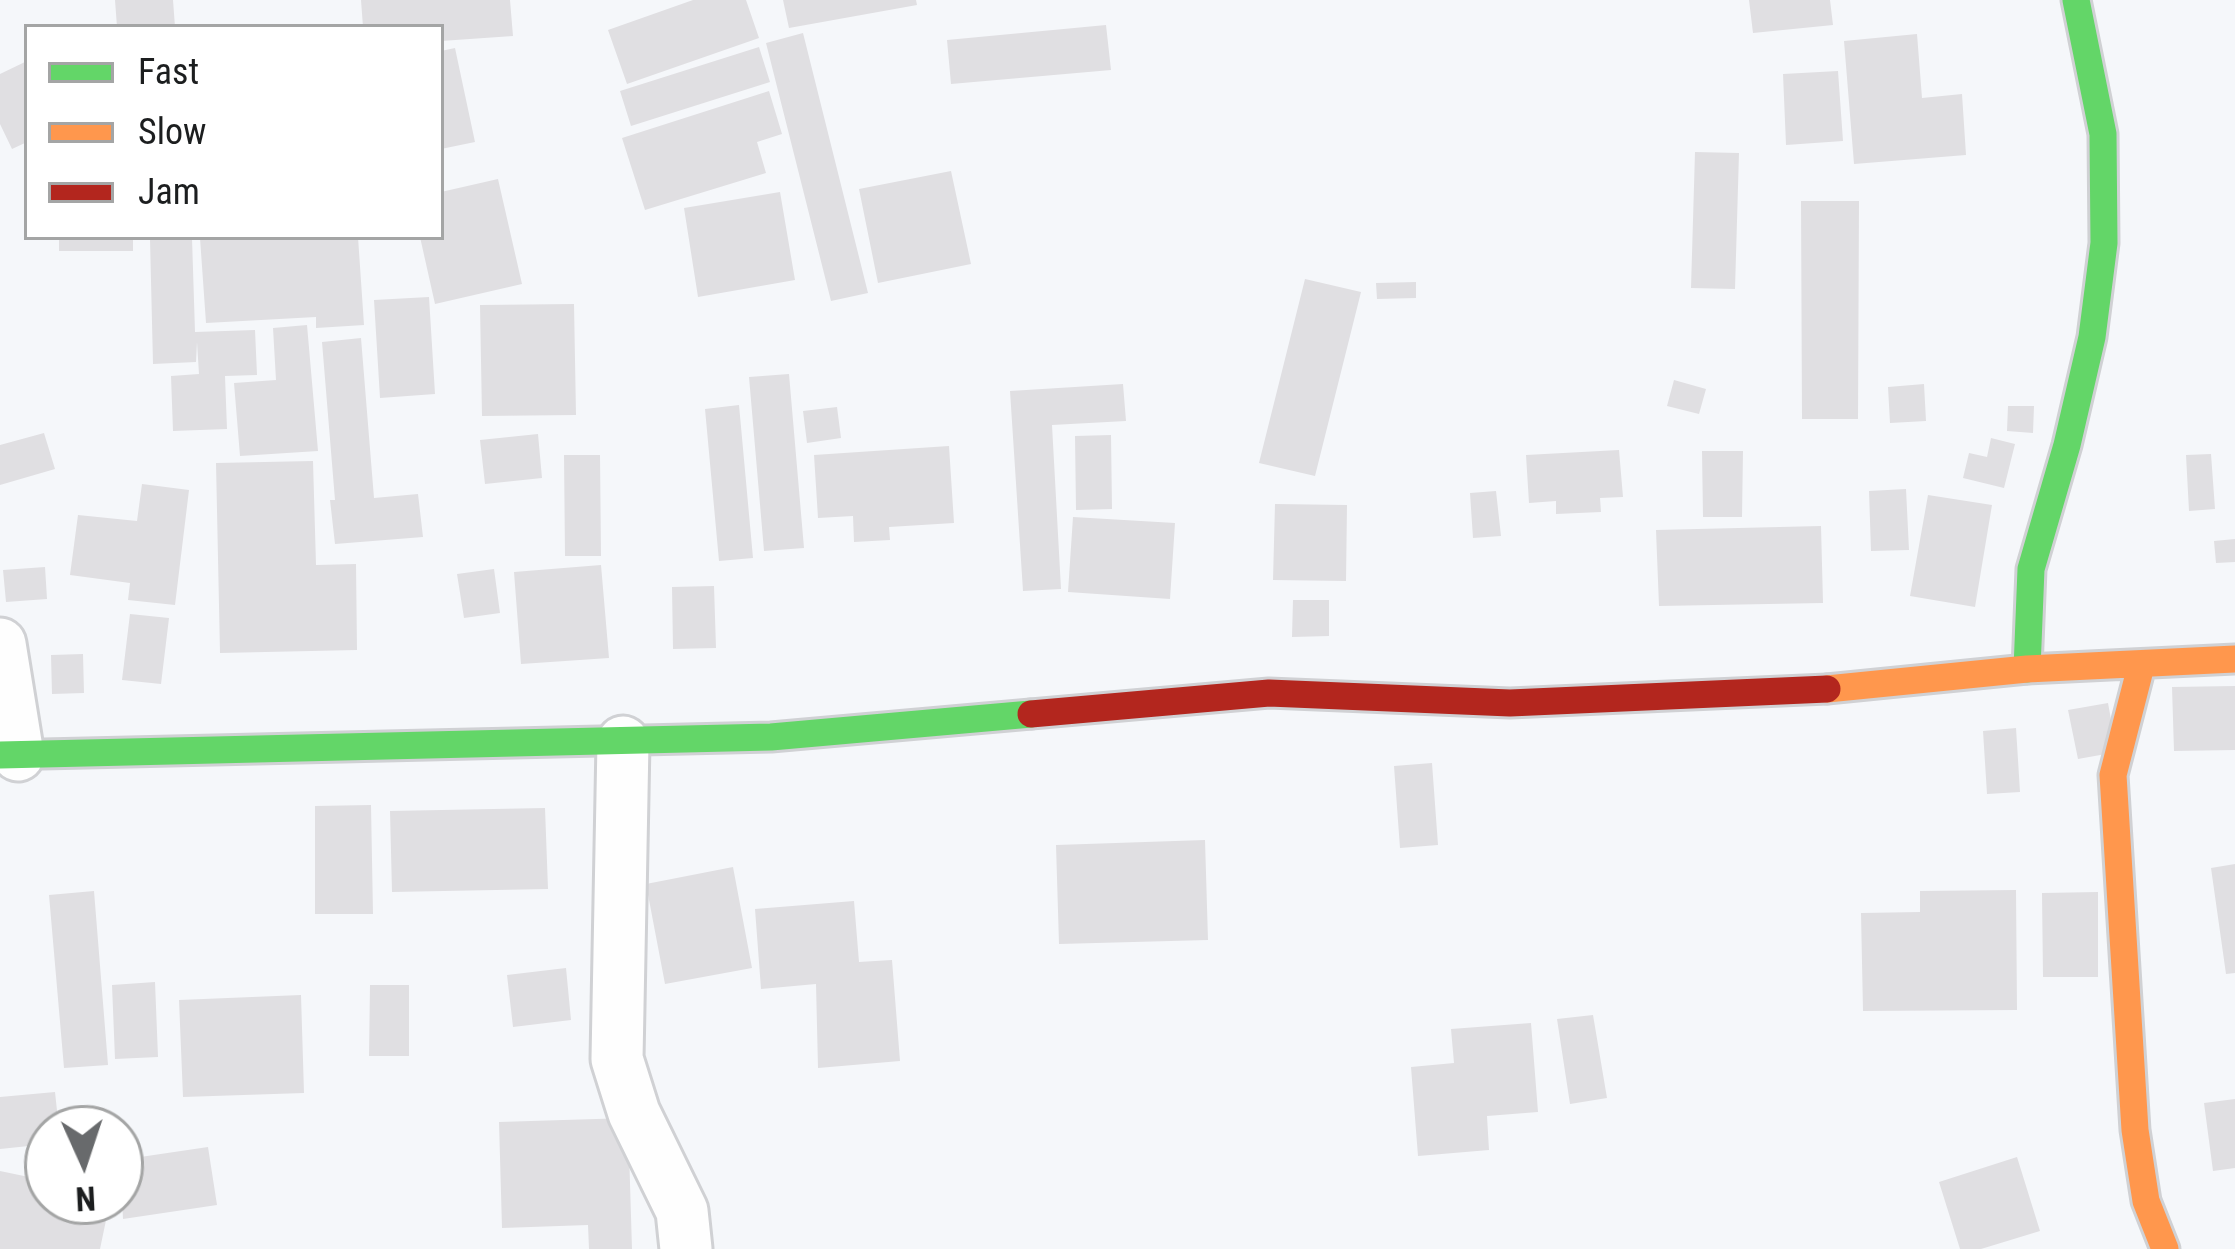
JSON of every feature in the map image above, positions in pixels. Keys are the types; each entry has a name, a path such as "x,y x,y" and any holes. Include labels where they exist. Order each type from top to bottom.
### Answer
{"street":[{"path":"2027,669 2031,569 2082,380 2104,243 2103,134 2076,0"},
{"path":"0,644 9,755 771,737 1269,693 1510,703 1801,692 2027,669 2235,659"},
{"path":"2140,666 2113,775 2135,1130 2146,1201 2165,1249"},
{"path":"623,742 617,1059 634,1113 682,1211 686,1249"}],"building":[{"path":"115,0 173,0 175,24 117,24"},
{"path":"361,0 510,0 513,36 444,41 444,24 363,24"},
{"path":"693,0 746,0 759,38 627,84 608,30"},
{"path":"783,0 916,0 917,5 789,28"},
{"path":"1749,0 1830,0 1833,25 1753,33"},
{"path":"1106,25 1111,70 951,84 947,40"},
{"path":"803,33 868,293 831,301 766,43"},
{"path":"1917,34 1922,98 1962,94 1966,155 1854,164 1844,41"},
{"path":"759,47 770,82 631,126 620,91"},
{"path":"455,48 475,142 444,148 444,50"},
{"path":"24,62 24,143 12,149 0,124 0,74"},
{"path":"1838,71 1843,141 1786,145 1783,74"},
{"path":"769,91 782,134 757,142 766,173 645,210 622,138"},
{"path":"1695,152 1739,153 1735,289 1691,288"},
{"path":"951,171 971,264 878,283 859,189"},
{"path":"498,179 522,284 435,304 421,240 444,240 444,191"},
{"path":"780,192 795,280 698,297 684,208"},
{"path":"1801,201 1859,201 1858,419 1802,419"},
{"path":"59,240 133,240 133,251 59,251"},
{"path":"150,240 192,240 195,332 255,330 257,375 225,376 227,429 173,431 171,376 199,374 197,342 196,362 153,364"},
{"path":"200,240 358,240 364,325 316,328 316,317 206,323"},
{"path":"1305,279 1361,292 1315,476 1259,463"},
{"path":"1416,282 1416,298 1377,299 1376,283"},
{"path":"429,297 435,394 380,398 374,300"},
{"path":"574,304 576,415 482,416 480,305"},
{"path":"307,325 318,451 240,456 234,383 276,380 273,328"},
{"path":"361,338 374,498 418,494 423,537 335,544 322,342"},
{"path":"789,374 804,548 764,551 749,377"},
{"path":"1674,380 1706,389 1699,414 1667,406"},
{"path":"1123,384 1126,421 1052,425 1061,589 1023,591 1010,391"},
{"path":"1924,384 1926,421 1890,423 1888,387"},
{"path":"739,405 753,558 719,561 705,409"},
{"path":"2008,406 2034,406 2033,433 2007,431"},
{"path":"837,407 841,438 807,443 803,411"},
{"path":"44,433 55,469 0,485 0,445"},
{"path":"538,434 542,478 485,484 480,440"},
{"path":"1111,435 1112,509 1076,510 1075,436"},
{"path":"1991,438 2015,444 2004,488 1963,478 1969,453 1987,457"},
{"path":"949,446 954,523 889,527 890,540 854,542 853,516 818,518 814,455"},
{"path":"1619,450 1623,497 1600,498 1601,512 1556,514 1556,501 1529,503 1526,455"},
{"path":"1702,451 1743,451 1742,517 1703,517"},
{"path":"2211,454 2215,509 2189,511 2186,455"},
{"path":"564,455 600,455 601,556 565,556"},
{"path":"313,461 316,565 356,564 357,650 220,653 216,463"},
{"path":"142,484 189,490 175,605 128,600 130,583 70,575 78,515 137,521"},
{"path":"1906,489 1909,550 1871,551 1869,491"},
{"path":"1496,491 1501,536 1473,538 1470,493"},
{"path":"1928,495 1992,505 1975,607 1910,596"},
{"path":"1275,504 1347,505 1346,581 1273,580"},
{"path":"1073,517 1175,523 1170,599 1068,592"},
{"path":"1821,526 1823,603 1659,606 1656,530"},
{"path":"2235,539 2235,562 2216,563 2214,541"},
{"path":"601,565 609,658 521,664 514,572"},
{"path":"45,567 47,599 6,602 3,570"},
{"path":"494,569 500,613 464,618 457,574"},
{"path":"714,586 716,648 673,649 672,587"},
{"path":"1293,600 1329,600 1329,636 1292,637"},
{"path":"130,614 169,618 161,684 122,680"},
{"path":"83,654 84,693 52,694 51,655"},
{"path":"2235,686 2235,750 2174,751 2172,687"},
{"path":"2108,703 2117,752 2078,759 2068,710"},
{"path":"2016,728 2020,792 1987,794 1983,731"},
{"path":"1432,763 1438,845 1400,848 1394,766"},
{"path":"371,805 373,914 315,914 315,806"},
{"path":"545,808 548,889 392,892 390,811"},
{"path":"1205,840 1208,940 1059,944 1056,845"},
{"path":"2235,864 2235,973 2226,974 2211,868"},
{"path":"733,867 752,968 665,984 646,884"},
{"path":"2016,890 2017,1010 1863,1011 1861,913 1920,912 1920,891"},
{"path":"94,891 108,1065 64,1068 49,895"},
{"path":"2098,892 2098,977 2043,977 2042,893"},
{"path":"854,901 859,962 892,960 900,1061 818,1068 816,984 761,989 755,909"},
{"path":"566,968 571,1020 513,1027 507,975"},
{"path":"155,982 158,1057 115,1059 112,985"},
{"path":"370,985 409,985 409,1056 369,1056"},
{"path":"301,995 304,1093 183,1097 179,1000"},
{"path":"1593,1015 1607,1098 1570,1104 1557,1019"},
{"path":"1531,1023 1538,1112 1487,1116 1489,1150 1418,1156 1411,1067 1454,1063 1451,1029"},
{"path":"55,1092 56,1105 24,1105 24,1146 0,1149 0,1097"},
{"path":"2235,1099 2235,1168 2213,1171 2204,1103"},
{"path":"628,1118 632,1249 589,1249 588,1225 502,1228 499,1122"},
{"path":"208,1147 217,1205 144,1216 144,1156"},
{"path":"2017,1157 2040,1231 1981,1249 1960,1249 1939,1182"},
{"path":"0,1171 24,1176 24,1225 105,1225 100,1249 0,1249"}],"traffic: fast":[{"path":"2027,669 2031,569 2092,337 2104,243 2103,134 2076,0"},
{"path":"0,755 771,737 1031,714"}],"traffic: slow":[{"path":"1827,689 2027,669 2235,659"},
{"path":"2141,666 2113,775 2135,1130 2146,1201 2165,1249"}],"traffic: jam":[{"path":"1031,714 1269,693 1510,703 1827,689"}]}
